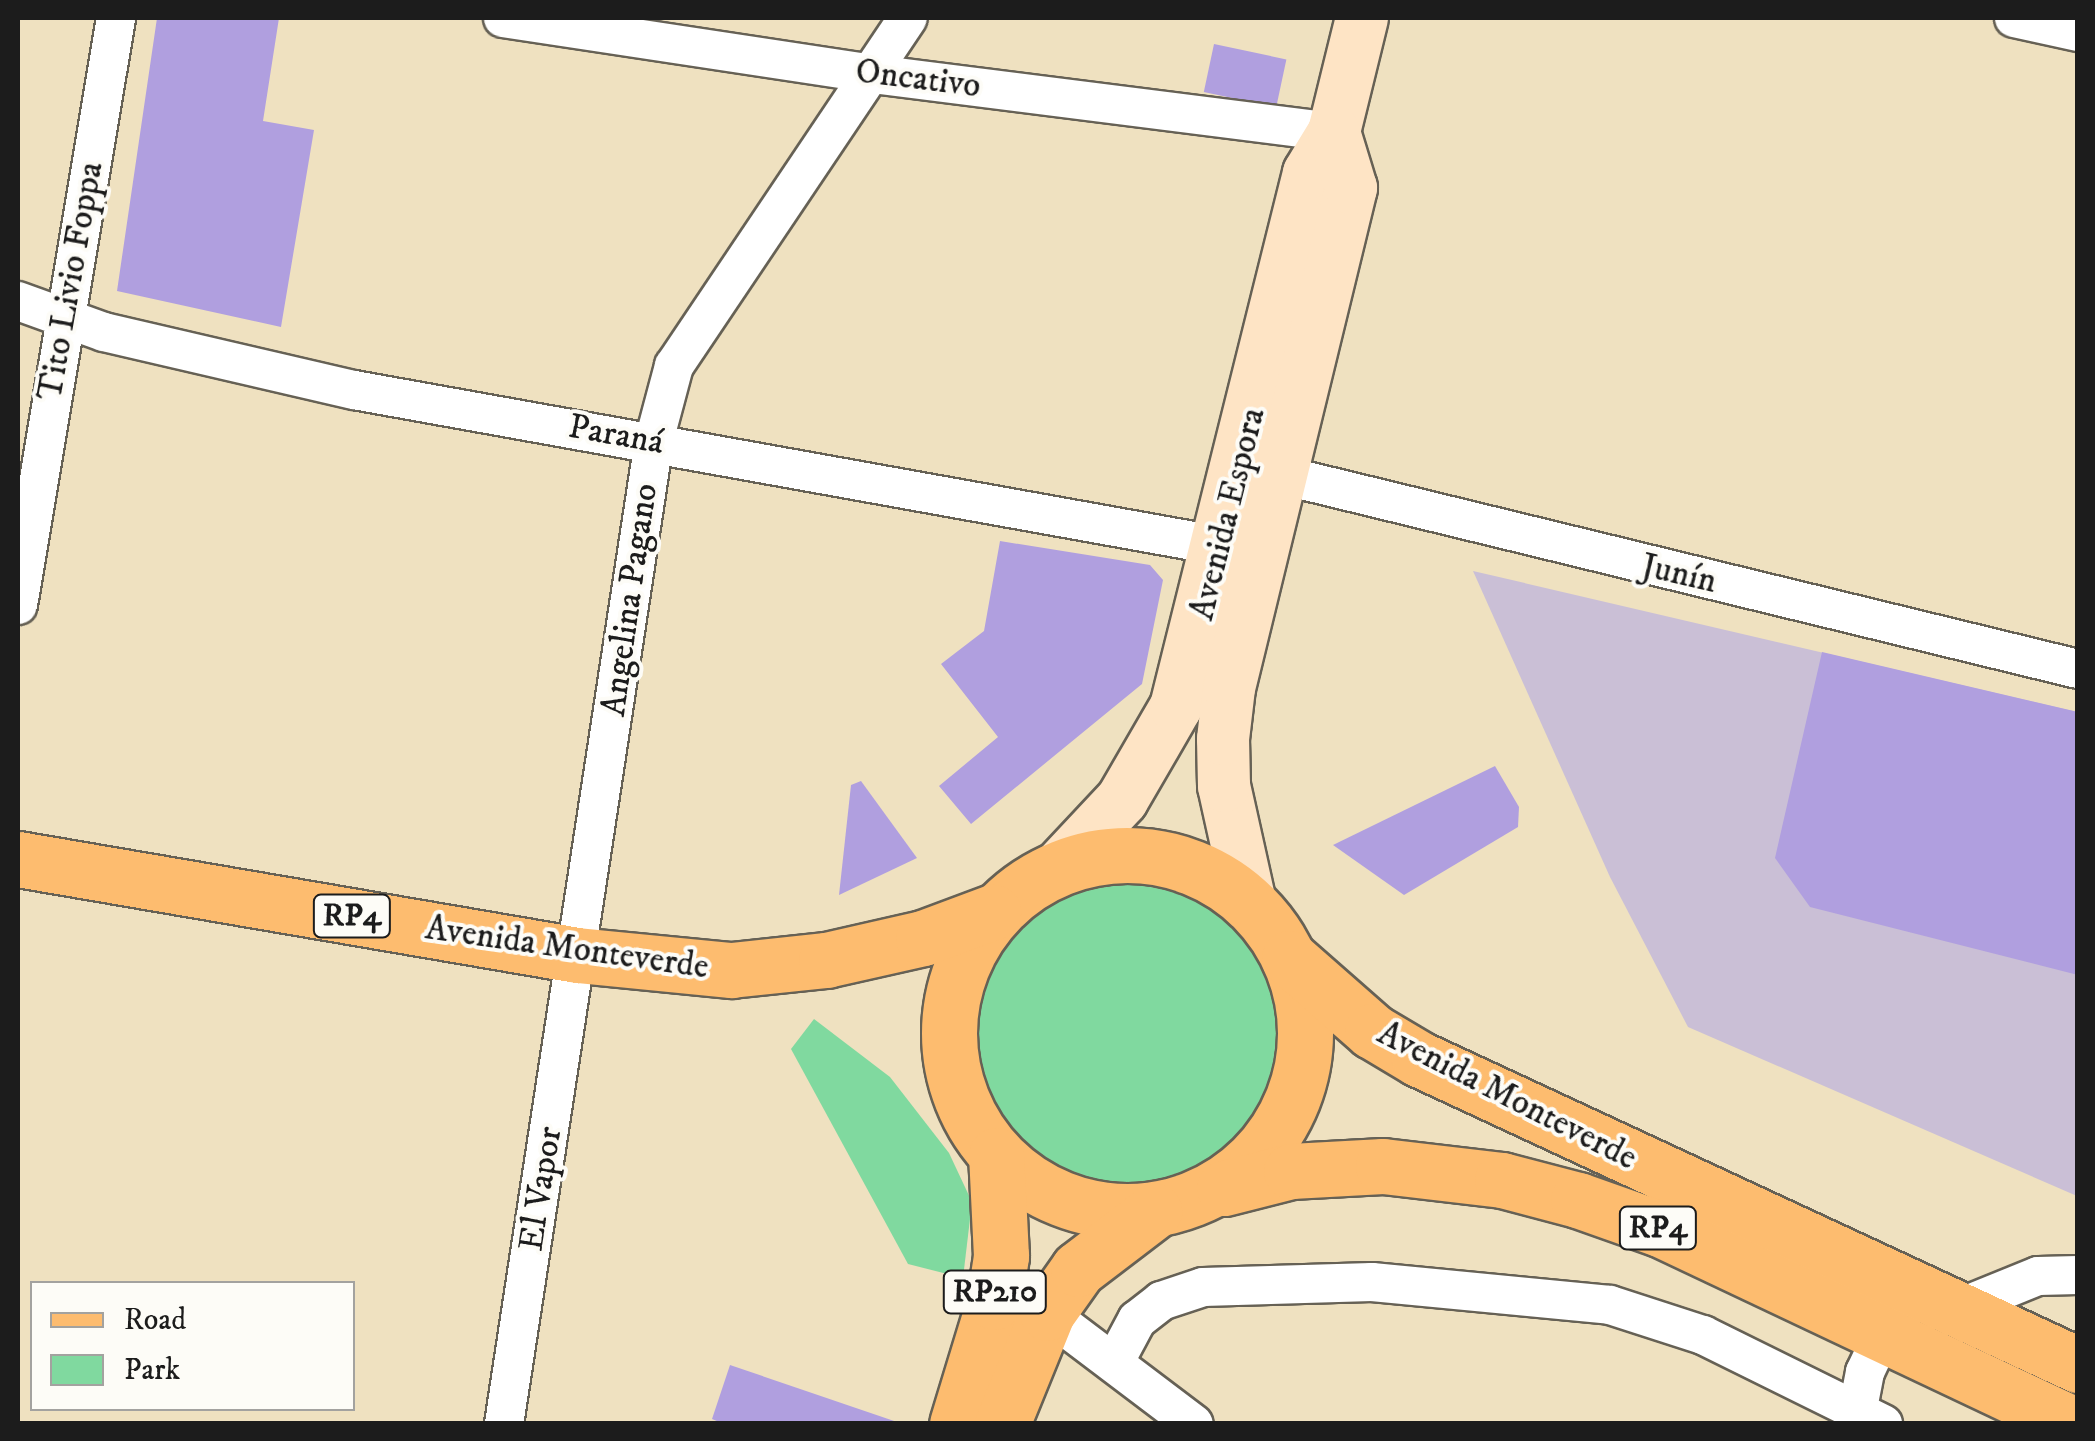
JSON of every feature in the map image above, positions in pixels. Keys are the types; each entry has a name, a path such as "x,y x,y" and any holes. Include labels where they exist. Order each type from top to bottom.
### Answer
{"main road":[{"name":"Avenida Espora","path":"1060,866 1149,763 1193,657 1310,173 1334,132 1362,18"},
{"name":"Avenida Espora","path":"1250,903 1224,786 1223,738 1351,188 1334,132"},
{"name":"RP4","path":"1109,854 1160,857 1208,873 1250,903 1289,958 1304,1010 1304,1064 1287,1115 1255,1160 1212,1192 1154,1210 1096,1210 1060,1198 996,1156 965,1112 949,1060 948,1007 964,956 994,912 1060,866 1109,854"},
{"name":"Avenida Monteverde","path":"18,859 578,954 772,969 924,938 994,912"},
{"name":"Avenida Monteverde","path":"1289,958 1372,1030 1418,1059 2078,1365"},
{"name":"RP210","path":"957,1424 996,1286 996,1156"},
{"name":"Avenida Monteverde","path":"1212,1192 1291,1170 1383,1166 1502,1180 1660,1230 2072,1424"},
{"name":"RP4","path":"1002,1424 1047,1313 1078,1269 1154,1210"}],"street":[{"name":"Tito Livio Foppa","path":"18,604 116,18"},
{"name":"Oncativo","path":"503,18 873,74 1334,132"},
{"name":"Angelina Pagano","path":"578,954 654,441 682,352 908,18"},
{"path":"2014,18 2078,32"},
{"name":"Paraná","path":"18,301 64,317 354,390 1220,546"},
{"name":"Junín","path":"1282,474 2078,669"},
{"name":"El Vapor","path":"504,1424 578,954"},
{"path":"1960,1308 2038,1276 2078,1276"},
{"path":"1114,1363 1137,1320 1161,1301 1202,1287 1372,1282 1610,1305 1703,1335 1866,1420 1865,1372 1884,1334"},
{"path":"1047,1313 1194,1424"}],"shaded area":[{"path":"1473,571 2077,712 2077,1196 1688,1027 1610,877"}],"green space":[{"path":"1123,869 1155,872 1186,882 1239,917 1274,970 1284,1001 1284,1065 1274,1096 1239,1149 1186,1184 1155,1194 1123,1197 1091,1194 1060,1184 1007,1149 972,1096 962,1065 959,1033 962,1001 972,970 1007,917 1060,882 1091,872"},
{"path":"814,1019 890,1077 949,1153 972,1202 963,1278 908,1264 791,1049"}],"building":[{"path":"157,18 279,18 263,121 314,130 281,327 117,291"},
{"path":"1214,44 1286,59 1276,107 1204,92"},
{"path":"1000,541 1150,565 1163,580 1142,684 971,824 939,786 998,737 941,664 984,631"},
{"path":"1822,652 2078,712 2078,975 1810,907 1775,858"},
{"path":"1495,766 1519,807 1518,827 1404,895 1333,845"},
{"path":"861,781 917,858 839,895 851,785"},
{"path":"730,1365 900,1424 724,1424 712,1419"}]}
